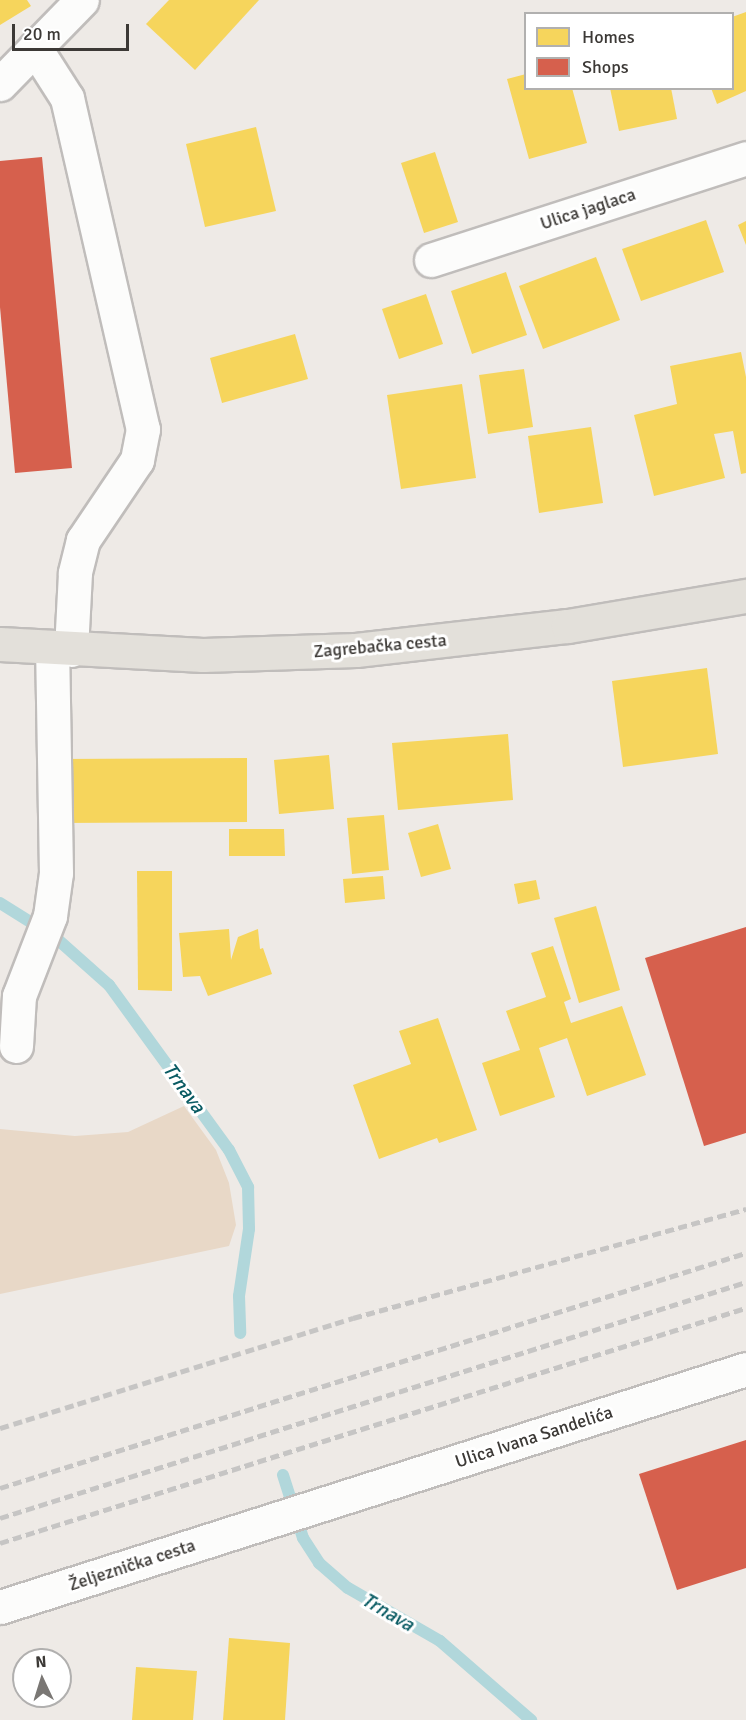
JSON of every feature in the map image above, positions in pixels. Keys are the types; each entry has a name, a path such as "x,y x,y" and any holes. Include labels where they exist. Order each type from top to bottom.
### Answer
{"main road":[{"name":"Zagrebačka cesta","path":"6,644 61,650 203,655 362,649 568,626 746,596"}],"street":[{"path":"0,84 82,0"},
{"path":"16,1046 20,996 45,928 56,873 61,650 75,573 83,540 137,460 143,429 67,98 35,48"},
{"name":"Ulica jaglaca","path":"431,260 746,158"},
{"name":"Ulica Ivana Sandelića","path":"265,1522 746,1369"},
{"name":"Željeznička cesta","path":"0,1607 265,1522"}],"shaded area":[{"path":"184,1106 216,1150 229,1183 236,1225 229,1246 0,1294 0,1129 75,1136 128,1132"}],"building: Homes":[{"path":"0,0 27,0 31,6 0,25"},
{"path":"169,0 259,0 195,70 146,24"},
{"path":"746,12 746,91 717,104 712,90 734,90 734,16"},
{"path":"524,75 524,90 573,90 587,143 529,159 507,79"},
{"path":"610,90 671,90 677,119 619,131"},
{"path":"256,127 276,211 205,227 186,144"},
{"path":"435,152 458,222 424,233 401,163"},
{"path":"706,220 724,272 641,301 622,249"},
{"path":"746,221 746,245 738,225"},
{"path":"596,257 620,320 543,349 519,286"},
{"path":"506,272 527,335 472,354 451,291"},
{"path":"426,294 443,344 399,359 382,309"},
{"path":"295,334 308,379 222,403 210,358"},
{"path":"741,352 746,377 746,473 741,474 733,431 714,434 725,478 654,496 634,415 677,404 670,366"},
{"path":"524,369 533,427 488,434 479,375"},
{"path":"462,384 476,478 401,489 387,395"},
{"path":"591,427 603,503 539,513 528,436"},
{"path":"707,668 718,754 623,767 612,681"},
{"path":"508,734 513,800 398,810 392,743"},
{"path":"329,755 334,809 279,814 274,760"},
{"path":"247,758 247,822 59,823 59,759"},
{"path":"384,815 389,870 352,874 347,818"},
{"path":"438,824 451,869 421,877 408,833"},
{"path":"229,829 284,829 285,856 229,856"},
{"path":"137,871 172,871 172,991 138,990"},
{"path":"383,876 385,899 345,903 343,879"},
{"path":"536,880 540,899 518,904 514,884"},
{"path":"596,906 620,990 579,1003 554,918"},
{"path":"229,929 231,960 238,937 258,929 260,949 263,948 272,974 208,996 200,976 183,977 179,933"},
{"path":"553,946 571,999 564,1002 571,1023 622,1006 646,1075 587,1096 567,1038 539,1048 555,1097 500,1116 482,1063 520,1050 506,1011 546,997 531,953"},
{"path":"438,1018 477,1130 439,1143 437,1138 379,1159 353,1085 411,1064 399,1031"},
{"path":"229,1638 290,1643 285,1720 223,1720"},
{"path":"136,1667 197,1671 193,1720 132,1720"}],"building: Shops":[{"path":"42,157 72,468 15,473 0,307 0,161"},
{"path":"746,927 746,1133 704,1146 645,958"},
{"path":"746,1440 746,1568 677,1590 639,1474"}],"waterway":[{"name":"Trnava","path":"0,903 56,938 109,985 229,1150 248,1187 249,1229 239,1296 240,1333"},
{"name":"Trnava","path":"283,1475 303,1538 319,1563 348,1588 440,1641 531,1720"}],"railway":[{"path":"0,1428 353,1318 746,1209"},
{"path":"0,1488 746,1253"},
{"path":"0,1518 746,1282"},
{"path":"0,1543 746,1308"}]}
